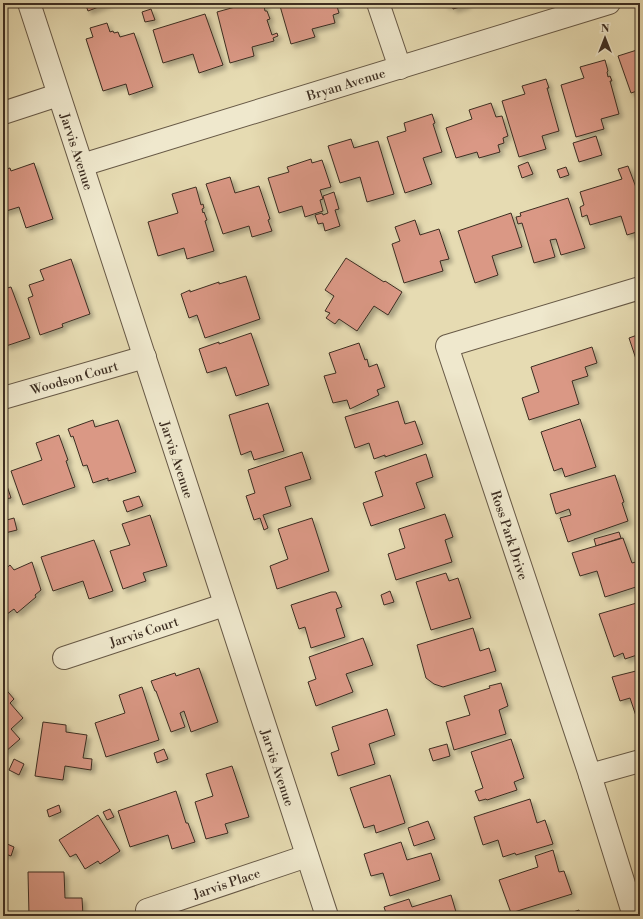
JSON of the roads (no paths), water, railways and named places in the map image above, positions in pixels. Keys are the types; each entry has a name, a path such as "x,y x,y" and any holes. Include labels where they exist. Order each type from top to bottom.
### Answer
{"street":[{"name":"Jarvis Avenue","path":"28,3 327,916"},
{"path":"378,3 400,68"},
{"name":"Bryan Avenue","path":"82,165 609,3"},
{"path":"3,113 58,95"},
{"name":"Ross Park Drive","path":"634,916 590,775 447,346 640,288"},
{"name":"Woodson Court","path":"3,398 145,357"},
{"name":"Jarvis Court","path":"64,658 224,605"},
{"path":"590,775 640,761"},
{"name":"Jarvis Place","path":"146,910 307,856"}]}
